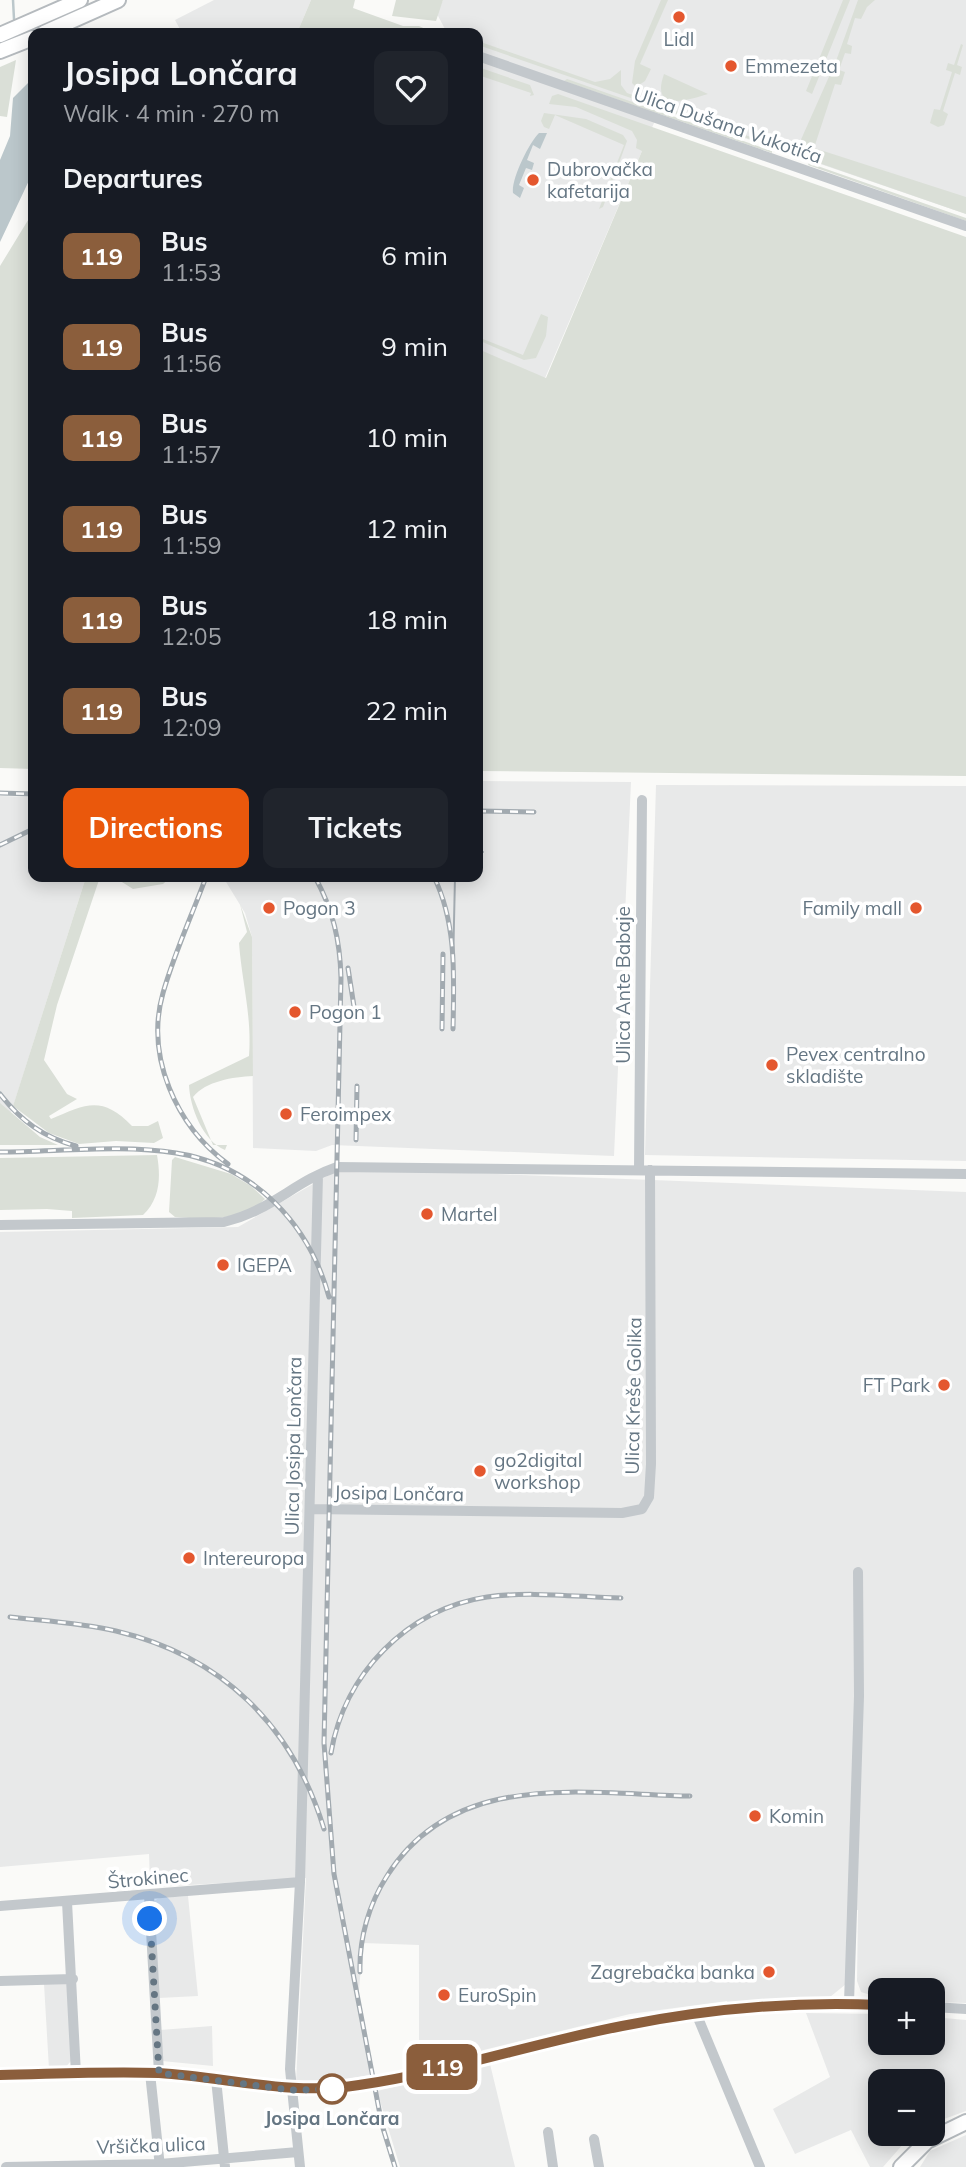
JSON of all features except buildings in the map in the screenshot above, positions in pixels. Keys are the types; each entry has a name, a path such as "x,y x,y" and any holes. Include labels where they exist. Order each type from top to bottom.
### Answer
{"main road":[{"path":"6,32 80,0"},
{"path":"55,28 118,0"},
{"path":"0,51 27,40"},
{"path":"901,2167 928,2141 966,2122"}],"street":[{"name":"Ulica Dušana Vukotića","path":"483,58 966,226"},
{"name":"Ulica Ante Babaje","path":"642,800 645,1170"},
{"path":"0,1225 224,1222 247,1217 318,1175 337,1167 966,1174"},
{"name":"Ulica Kreše Golika","path":"489,1511 622,1513 642,1509 649,1497 653,1349 645,1170"},
{"name":"Ulica Josipa Lončara","path":"300,2167 291,2090 300,1882 318,1175"},
{"name":"Josipa Lončara","path":"310,1509 489,1511"},
{"path":"849,2003 859,1707 858,1572"},
{"name":"Štrokinec","path":"0,1906 300,1882"},
{"path":"149,1895 154,2073 160,2165"},
{"path":"67,1902 76,2074"},
{"path":"0,1981 72,1979"},
{"path":"0,2075 154,2073 291,2090 359,2085 621,2026 696,2013 766,2006 868,2004"},
{"path":"945,2008 966,2009"},
{"path":"696,2013 760,2167"},
{"path":"216,2079 225,2163"},
{"path":"548,2132 553,2167"},
{"path":"594,2139 599,2167"},
{"name":"Vršička ulica","path":"6,2167 225,2163 298,2152"}],"shaded area":[{"path":"214,0 311,0 299,28 179,28 175,20"},
{"path":"311,0 355,0 353,8 403,26 423,28 299,28"},
{"path":"396,0 443,0 436,21 392,16"},
{"path":"443,0 966,0 966,214 660,109 545,378 483,355 483,28 444,28 437,14"},
{"path":"661,0 668,0 640,64 651,69 645,81 636,87 632,83 635,61"},
{"path":"843,0 850,0 812,94 806,91"},
{"path":"858,0 875,0 867,7 861,19 855,18 847,44 852,46 851,54 845,53 839,70 845,72 841,85 835,84 814,148 966,197 966,214 483,47 483,43 595,82 610,79 621,70 621,85 627,93 787,150 799,144 836,61"},
{"path":"961,44 963,45 957,65 962,67 960,75 955,73 943,111 948,114 944,125 938,127 930,123 934,109 940,110 952,72 946,70 948,63 954,65"},
{"path":"16,60 7,117 0,116 0,67"},
{"path":"483,69 530,85 534,95 530,96 531,93 483,77"},
{"path":"664,74 708,94 682,101 666,99 661,86"},
{"path":"567,79 772,151 772,153 564,81"},
{"path":"28,83 28,183 0,242 0,160 10,136 13,98"},
{"path":"558,94 966,237 966,776 483,771 483,351 546,378 642,151 636,148 637,140 632,131 576,107 549,104 552,96"},
{"path":"544,113 586,119 623,135 627,141 603,207 599,209 624,145 555,115 549,129 544,127 541,121"},
{"path":"539,133 547,133 540,149 533,145 527,160 534,163 532,170 526,168 519,185 524,188 520,198 513,193 515,179 526,153"},
{"path":"809,163 966,218 966,221 808,165"},
{"path":"28,220 28,769 0,768 0,266"},
{"path":"541,314 548,317 546,336 536,358 524,360 483,342 483,339 523,355"},
{"path":"483,781 631,782 614,1156 332,1145 316,1151 253,1148 252,937 245,913 226,882 483,882"},
{"path":"656,785 966,786 966,1161 645,1155"},
{"path":"0,796 28,797 28,882 84,882 10,1116 0,1113"},
{"path":"84,882 98,882 57,1005 44,1060 67,1094 77,1099 49,1116 51,1119 84,1106 102,1106 121,1116 132,1126 148,1126 158,1121 163,1138 154,1143 116,1141 79,1144 49,1133 13,1106"},
{"path":"122,882 165,882 163,884 133,889"},
{"path":"240,904 252,937 253,1076 212,1084 193,1097 211,1140 195,1113 189,1085 249,1056 248,1013 239,943 247,932"},
{"path":"0,1103 40,1137 58,1145 0,1145"},
{"path":"157,1155 158,1187 153,1202 143,1215 72,1218 72,1211 0,1210 0,1158"},
{"path":"175,1157 231,1174 251,1186 265,1199 245,1212 234,1215 211,1218 175,1217 169,1212 172,1160"},
{"path":"341,1168 966,1192 966,2003 945,2002 945,1978 868,1978 868,1994 861,1992 857,1981 858,1910 847,1909 846,1984 830,1997 728,2004 727,2001 630,2014 419,2066 419,1945 363,1943 358,2002 372,2071 369,2075 336,2081 296,2082 306,1878 156,1887 150,1882 149,1854 0,1867 0,1232 238,1227"},
{"path":"188,1896 198,1996 159,1998 154,1901 159,1898"},
{"path":"67,1983 71,2061 64,2069 49,2069 44,1984"},
{"path":"806,2013 868,2014 868,2055 945,2055 945,2018 966,2020 966,2111 945,2119 945,2069 868,2069 868,2146 901,2146 883,2167 870,2167 851,2130 795,2154 773,2109 830,2077"},
{"path":"212,2026 213,2066 162,2061 160,2030"},
{"path":"490,2064 515,2167 400,2167 377,2091"},
{"path":"966,2135 966,2167 920,2167 930,2151"}],"waterway":[{"path":"13,0 14,19"}],"tram line":[{"path":"453,967 455,882"}],"railway":[{"path":"0,793 28,794"},
{"path":"483,811 534,812"},
{"path":"0,845 28,831"},
{"path":"204,882 163,993 158,1017 158,1041 169,1088 180,1110 193,1130 228,1164"},
{"path":"318,882 327,901 334,926 341,978 324,1743 334,1874 382,2125 395,2167"},
{"path":"436,882 447,913 450,932 453,1029"},
{"path":"442,1029 443,954"},
{"path":"348,968 355,1013"},
{"path":"356,1140 357,1086"},
{"path":"0,1094 34,1127 53,1138 76,1146"},
{"path":"0,1152 155,1150 204,1160 230,1170 253,1184 292,1222 320,1270 329,1297"},
{"path":"331,1753 338,1724 365,1672 384,1650 431,1615 458,1604 503,1595 621,1598"},
{"path":"10,1617 116,1631 154,1642 189,1658 220,1677 248,1701 273,1728 311,1792 324,1829"},
{"path":"360,1972 363,1934 370,1910 387,1876 415,1842 447,1818 484,1803 523,1795 564,1792 690,1796"}],"bus line":[{"name":"119","path":"0,2075 159,2073 291,2090 331,2089 382,2081 621,2026 696,2013 803,2004 868,2004"}],"place":[{"name":"Lidl","path":"679,17"},
{"name":"Emmezeta","path":"731,66"},
{"name":"Dubrovačka kafetarija","path":"533,180"},
{"name":"Pogon 3","path":"269,908"},
{"name":"Family mall","path":"916,908"},
{"name":"Pogon 1","path":"295,1012"},
{"name":"Pevex centralno skladište","path":"772,1065"},
{"name":"Feroimpex","path":"286,1114"},
{"name":"Martel","path":"427,1214"},
{"name":"IGEPA","path":"223,1265"},
{"name":"FT Park","path":"944,1385"},
{"name":"go2digital workshop","path":"480,1471"},
{"name":"Intereuropa","path":"189,1558"},
{"name":"Komin","path":"755,1816"},
{"name":"Zagrebačka banka","path":"769,1972"},
{"name":"EuroSpin","path":"444,1995"},
{"name":"Josipa Lončara","path":"332,2089"}],"route":[{"path":"150,1919 159,2073 291,2090 332,2089"}]}
